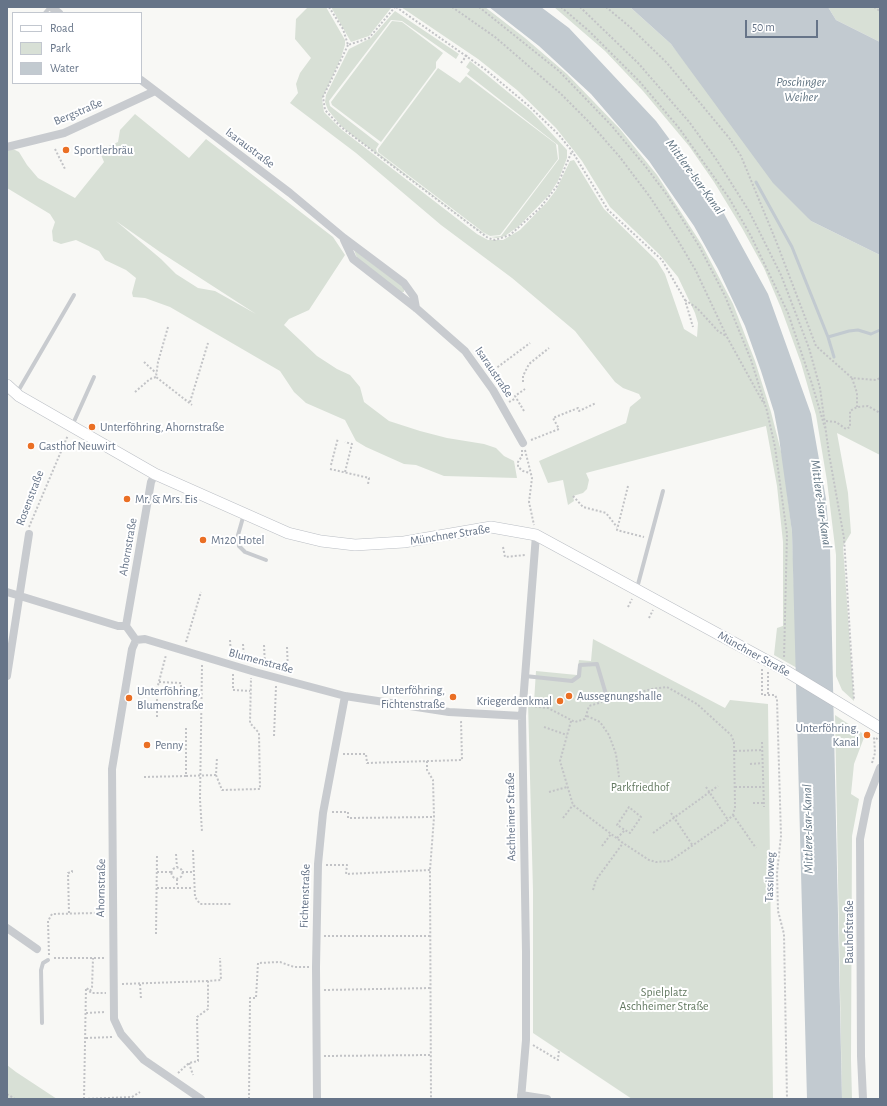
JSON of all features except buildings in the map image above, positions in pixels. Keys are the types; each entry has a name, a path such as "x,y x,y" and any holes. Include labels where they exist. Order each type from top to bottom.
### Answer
{"main road":[{"name":"Münchner Straße","path":"7,385 16,393 71,427 155,474 288,533 349,545 404,542 491,527 535,530 634,594 785,666 850,710 880,728"}],"street":[{"name":"Isaraustraße","path":"142,81 290,193 344,238 404,284 414,297 416,308"},
{"name":"Bergstraße","path":"7,147 64,133 155,91"},
{"name":"Isaraustraße","path":"344,238 354,259 416,308 465,351 493,390 523,445"},
{"name":"Ahornstraße","path":"126,626 151,482 155,474"},
{"name":"Aschheimer Straße","path":"521,1097 526,1040 522,716 535,530"},
{"name":"Rosenstraße","path":"7,676 18,596 29,534"},
{"path":"7,592 118,626 126,626 136,640"},
{"name":"Blumenstraße","path":"136,640 145,639 345,696 461,713 522,716"},
{"name":"Ahornstraße","path":"136,640 132,649 112,769 114,856 114,1019 122,1034 144,1060 201,1099"},
{"name":"Fichtenstraße","path":"317,1099 316,936 318,864 323,812 345,696"},
{"name":"Bauhofstraße","path":"863,1099 861,1056 860,838 868,799 880,768"},
{"path":"7,928 37,949"},
{"path":"521,1097 547,1099"}],"lane":[{"path":"16,393 74,295"},
{"path":"71,427 94,377"},
{"path":"634,594 651,539 663,491"},
{"path":"244,514 238,535 239,546 245,552 266,560"},
{"path":"524,676 572,681 579,676 580,665 597,664 608,701"},
{"path":"42,1022 41,970 43,963 48,960"}],"path":[{"path":"329,7 343,29 348,44 323,97 326,110 347,132 488,238 495,240 510,235 540,208 557,186 572,152"},
{"path":"348,44 369,38 395,7 466,55 529,106 559,135 572,152 608,210 662,260 685,300 693,327"},
{"path":"452,7 504,45 560,93 590,123 619,156 650,197 696,271 727,338 767,411"},
{"path":"479,7 538,53 574,85 612,124 667,196 698,246 725,296 744,339 767,411 775,447 787,534 785,666"},
{"path":"561,7 589,31 645,87 697,151 728,198 754,242 788,313 826,431 847,565 855,704 850,710"},
{"path":"580,7 639,64 674,103 716,159 749,211 771,252 799,321 820,388 826,421 826,431"},
{"path":"606,7 630,27 668,63 730,139 741,156 753,183 816,346 852,378 858,393 857,407"},
{"path":"874,7 880,11"},
{"path":"461,63 466,55"},
{"path":"55,149 65,169"},
{"path":"685,300 697,308 718,331 727,338"},
{"path":"157,376 168,327"},
{"path":"190,402 208,343"},
{"path":"488,374 530,343"},
{"path":"523,382 523,376 529,364 549,348"},
{"path":"144,362 157,376 192,405"},
{"path":"135,392 150,379 157,376"},
{"path":"852,378 876,380 880,378"},
{"path":"506,404 516,398 515,396 525,389"},
{"path":"516,398 524,411"},
{"path":"541,436 558,429 554,418 578,408 580,411 596,403"},
{"path":"826,421 836,422 846,429 850,427 850,411 857,407 868,406 880,413"},
{"name":"Rosenstraße","path":"29,534 28,529 71,427"},
{"path":"331,465 338,438"},
{"path":"345,472 352,444 346,442"},
{"path":"523,445 532,484 529,502 535,530"},
{"path":"523,445 522,456 518,462 518,467 523,471 530,473"},
{"path":"330,469 369,478 368,484"},
{"path":"617,527 628,486"},
{"path":"573,496 583,507 606,513 617,527 617,530 651,539"},
{"path":"503,547 505,556 525,554"},
{"path":"183,651 201,592"},
{"path":"628,607 634,594"},
{"path":"649,618 653,610"},
{"path":"230,640 230,656"},
{"path":"242,644 244,660"},
{"path":"264,645 265,666"},
{"path":"287,647 288,671"},
{"path":"157,717 159,682 166,654"},
{"path":"202,656 200,776 202,832"},
{"name":"Tassiloweg","path":"762,669 762,695 775,695 777,699 781,836 777,873 778,911 784,934 787,1099"},
{"path":"768,672 768,695"},
{"path":"233,673 233,690 250,691"},
{"path":"217,757 216,775 222,790 260,789 259,733 250,723 251,677"},
{"path":"159,682 181,683 181,688"},
{"path":"274,736 276,684"},
{"path":"571,721 560,761 573,805 623,843 652,862 665,862 693,846 728,820 733,815 735,807 734,742 731,734 697,704"},
{"path":"335,755 366,754 366,763 462,760 461,713"},
{"path":"587,716 600,722 609,735 616,754 619,777"},
{"path":"186,727 186,776"},
{"path":"544,728 567,735"},
{"path":"762,742 764,807"},
{"path":"735,751 763,750"},
{"path":"427,761 427,770 433,780 434,817 430,870 432,1099"},
{"path":"750,764 763,763"},
{"path":"144,777 216,775"},
{"path":"653,833 718,786"},
{"path":"735,787 764,786"},
{"path":"549,792 567,787"},
{"path":"706,787 728,820"},
{"path":"753,804 764,803"},
{"path":"563,818 573,805"},
{"path":"629,807 641,817 630,834 625,830 618,825 629,807"},
{"path":"323,812 348,812 348,818 434,817"},
{"path":"671,813 693,846"},
{"path":"733,815 756,848"},
{"path":"617,838 625,830"},
{"path":"602,846 611,834"},
{"path":"593,890 596,880 623,843"},
{"path":"193,850 194,897 200,904 231,904"},
{"path":"176,854 177,867 182,872 193,872"},
{"path":"156,934 157,855"},
{"path":"318,864 346,865 346,874 430,870"},
{"path":"157,872 171,872 177,867"},
{"path":"69,914 68,873 72,872 72,870"},
{"path":"171,872 172,876 177,879"},
{"path":"177,888 177,879 181,876 182,872"},
{"path":"157,888 193,888"},
{"path":"106,910 98,911 96,913 52,914 48,921 49,958 113,958"},
{"path":"316,936 431,936"},
{"path":"90,991 92,988 93,958"},
{"path":"140,1092 132,1097 84,1099 86,987 91,993 140,984 221,980 220,958"},
{"path":"249,1099 250,998 256,998 258,963 280,962 294,967 316,966"},
{"path":"172,1079 190,1063 198,1060 197,1017 208,1009 208,981"},
{"path":"140,984 141,999"},
{"path":"316,990 431,988"},
{"path":"86,1013 110,1012"},
{"path":"86,1038 113,1037"},
{"path":"526,1040 558,1060 559,1050"},
{"path":"317,1056 431,1055"},
{"path":"190,1063 193,1074"},
{"path":"7,1094 15,1099"}],"green space":[{"path":"308,7 326,7 345,40 341,58 322,99 324,112 342,130 477,234 488,240 503,240 520,230 547,202 556,190 570,161 574,160 604,209 657,261 665,274 684,329 697,337 698,323 695,313 678,277 659,254 610,207 582,161 556,128 517,90 478,59 401,7 485,7 525,38 567,74 620,129 657,175 702,245 733,304 755,361 771,412 783,459 792,532 797,668 774,655 777,628 783,626 783,542 777,486 766,426 586,473 589,480 587,489 583,493 573,496 574,501 568,505 563,480 548,483 539,461 626,423 630,407 641,398 639,394 623,388 615,382 575,331 512,278 441,225 356,153 290,103 298,93 296,84 300,73 311,58 295,39 296,19"},
{"path":"331,7 391,8 369,36 351,42"},
{"path":"554,7 630,7 671,44 811,221 880,255 880,455 837,433 848,493 851,533 843,546 854,701 842,690 836,676 836,555 827,481 816,415 801,363 781,308 764,268 714,182 689,146 643,91 605,51"},
{"path":"828,7 880,7 880,42 836,20"},
{"path":"395,11 459,54 456,59 402,21 391,20 329,101 330,106 379,144 376,149 377,152 472,225 490,237 479,231 357,139 341,126 328,110 325,102 326,95 349,49 371,38"},
{"path":"392,21 402,22 443,53 436,62 436,68 381,142 332,105 331,102"},
{"path":"470,61 531,111 567,150 567,158 558,181 549,195 519,226 505,236 497,238 490,237 501,236 559,159 558,145 467,74 470,70 466,67"},
{"path":"438,68 460,83 466,76 556,144 558,159 500,235 490,236 483,232 378,152 378,149"},
{"path":"135,114 189,158 206,139 333,237 345,255 309,310 289,319 284,325 317,356 337,369 350,375 360,387 364,402 389,421 447,438 484,444 496,448 504,456 514,461 517,478 444,476 416,465 404,464 366,447 356,441 345,420 306,403 294,392 280,371 170,307 145,298 133,297 132,293 136,278 126,270 105,260 99,251 76,240 61,244 53,241 52,231 55,222 50,214 7,188 7,150 11,148 19,152 27,165 38,178 75,198 104,162 99,150 118,142 120,130","holes":["116,221 160,252 256,314 215,291 198,288 176,274 161,259"]},
{"path":"354,250 404,287 404,292 400,292 357,258"},
{"path":"593,639 725,708 730,700 768,704 773,1099 632,1099 533,1033 533,891 528,702 534,702 536,671 577,675 579,660 591,661"},
{"path":"835,715 865,735 854,764 851,794 859,799 852,836 852,1099 842,1099"},
{"path":"7,1065 16,1072 57,1099 7,1099"}],"water":[{"name":"Mittlere-Isar-Kanal","path":"489,7 541,7 569,28 656,121 722,210 768,294 811,414 826,499 830,547 842,1099 807,1099 792,532 774,412 761,371 745,326 718,269 694,226 649,161 591,94 539,46"},
{"name":"Poschinger Weiher","path":"630,7 828,7 836,20 880,42 880,255 811,221 773,183 671,44"}],"waterway":[{"path":"756,182 792,247 828,337 834,357"},
{"path":"828,337 849,331 858,330 871,334 880,330"}],"place":[{"name":"Sportlerbräu","path":"66,150"},
{"name":"Unterföhring, Ahornstraße","path":"92,427"},
{"name":"Gasthof Neuwirt","path":"31,446"},
{"name":"Mr. & Mrs. Eis","path":"127,499"},
{"name":"M120 Hotel","path":"203,540"},
{"name":"Aussegnungshalle","path":"569,696"},
{"name":"Unterföhring, Fichtenstraße","path":"453,697"},
{"name":"Unterföhring, Blumenstraße","path":"129,698"},
{"name":"Kriegerdenkmal","path":"560,701"},
{"name":"Unterföhring, Kanal","path":"867,735"},
{"name":"Penny","path":"147,745"}],"park label":[{"name":"Parkfriedhof","path":"640,787"},
{"name":"Spielplatz Aschheimer Straße","path":"664,999"}]}
